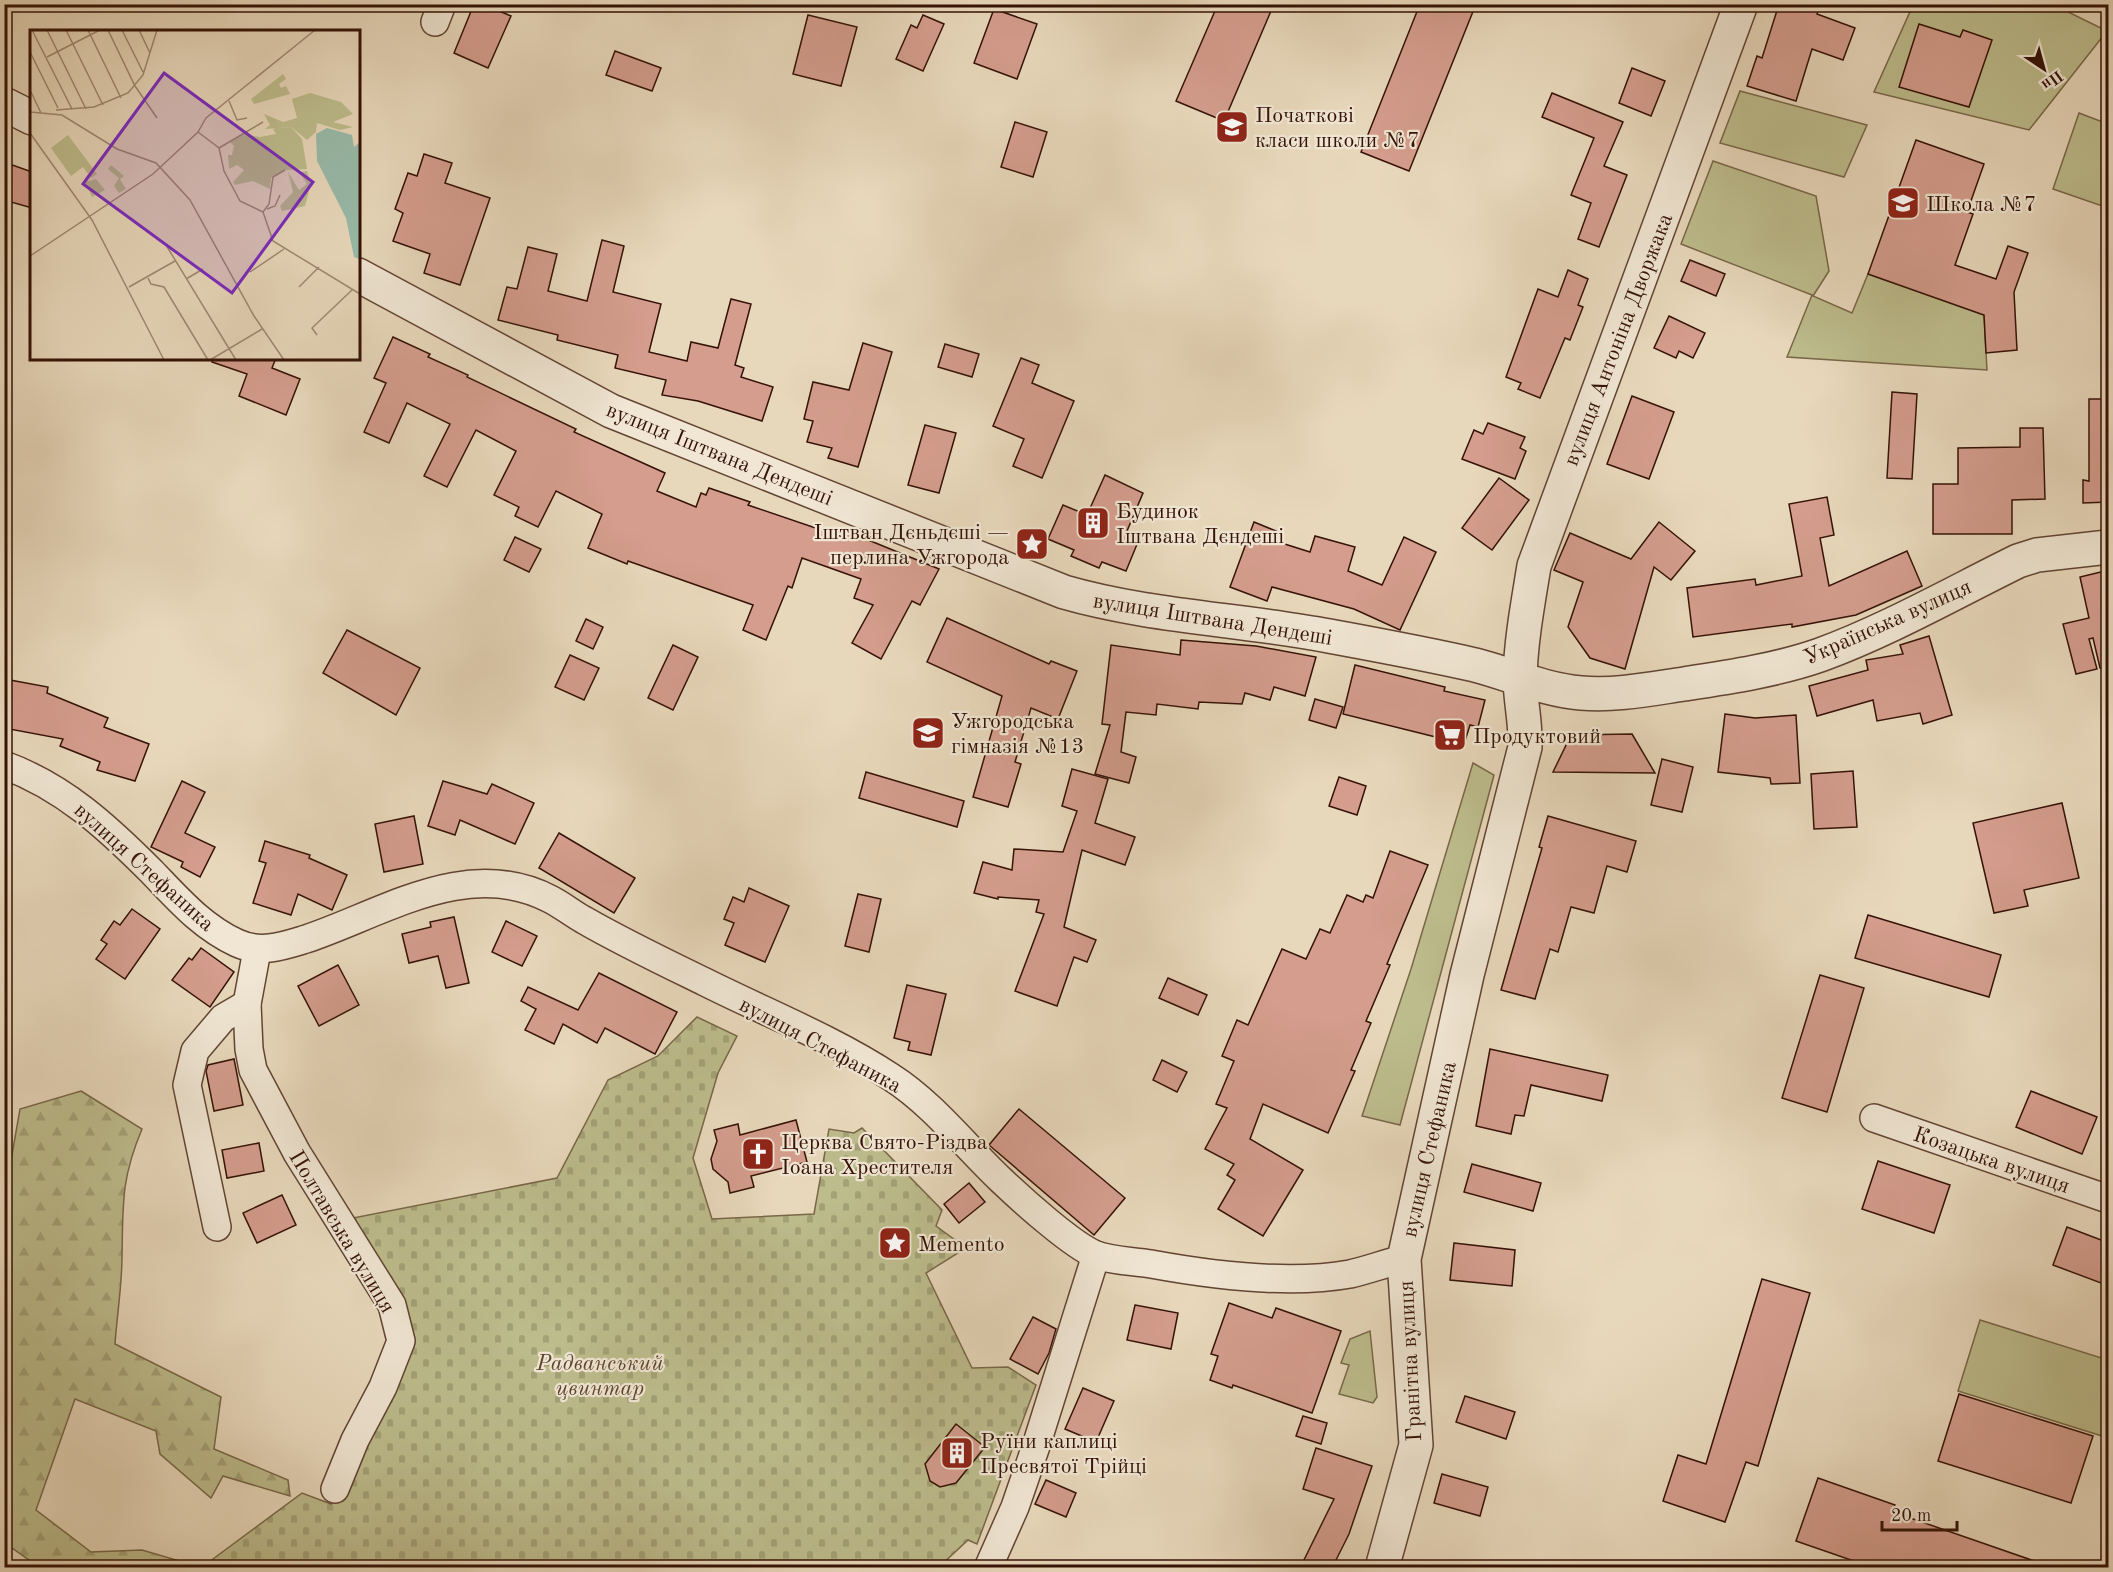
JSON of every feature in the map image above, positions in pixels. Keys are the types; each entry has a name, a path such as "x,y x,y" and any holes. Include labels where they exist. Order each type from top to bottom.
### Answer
{"street":[{"name":"вулиця Антоніна Дворжака","path":"1520,679 1525,609 1545,529 1741,4"},
{"path":"4,104 30,117"},
{"name":"вулиця Іштвана Дендеші","path":"360,276 611,411 1064,592 1103,603 1162,613 1355,640 1477,666 1520,679"},
{"name":"Українська вулиця","path":"1520,679 1578,693 1619,694 1783,666 1820,655 1861,638 2018,561 2037,555 2109,547"},
{"name":"вулиця Стефаника","path":"4,765 28,773 64,793 95,817 187,910 210,928 237,943 257,950 285,946 347,925 397,902 475,882 519,888 548,898 648,954 785,1020 892,1077 957,1133 1001,1180 1055,1226 1096,1255 1163,1266 1284,1277 1352,1274 1404,1259 1467,975 1525,747 1526,720 1520,679"},
{"name":"Полтавська вулиця","path":"257,950 247,1004 249,1049 253,1070 297,1153 392,1305 401,1341 384,1387 355,1440 335,1489"},
{"path":"217,1227 187,1085 195,1051 223,1018 247,1004"},
{"name":"Козацька вулиця","path":"1874,1118 2109,1200"},
{"path":"988,1568 1015,1507 1096,1255"},
{"name":"Гранітна вулиця","path":"1382,1568 1416,1445 1404,1259"}],"green space":[{"path":"1913,5 2054,5 2107,31 2029,130 1874,92"},
{"path":"1740,91 1867,125 1844,177 1720,143"},
{"path":"2079,113 2108,124 2108,208 2053,189"},
{"path":"1713,161 1816,196 1829,271 1813,296 1852,313 1868,274 1984,315 1987,370 1787,357 1812,295 1681,244"},
{"path":"1473,763 1494,775 1400,1125 1362,1116 1411,969"},
{"name":"Радванський цвинтар","path":"697,1017 737,1036 718,1073 693,1158 712,1219 814,1214 829,1129 854,1133 862,1128 942,1210 936,1226 966,1248 926,1273 972,1368 1008,1367 1036,1385 977,1544 968,1540 939,1567 206,1568 213,1559 302,1493 331,1504 411,1332 348,1219 557,1178 608,1080 658,1056"},
{"path":"81,1091 142,1129 130,1163 125,1192 115,1344 221,1397 214,1449 288,1480 290,1496 223,1476 211,1498 160,1454 156,1431 75,1399 36,1510 91,1552 142,1550 196,1567 39,1567 5,1543 4,1200 20,1109"},
{"path":"1980,1320 2108,1360 2108,1417 2102,1436 1958,1391"},
{"path":"1370,1331 1377,1397 1373,1403 1339,1394 1349,1365 1341,1363 1350,1339"}],"building":[{"path":"474,4 483,4 511,16 488,68 454,53"},
{"path":"1218,4 1274,4 1224,121 1176,101"},
{"path":"1420,4 1476,4 1409,171 1361,152"},
{"path":"1779,4 1807,4 1819,8 1817,14 1855,28 1843,60 1812,49 1796,101 1747,86 1757,56 1762,58"},
{"path":"994,9 1037,24 1017,79 974,63"},
{"path":"808,15 857,27 841,86 793,74"},
{"path":"923,15 944,24 923,71 896,59 911,25 917,28"},
{"path":"1919,24 1960,37 1963,30 1992,40 1969,107 1899,87"},
{"path":"615,51 661,68 652,91 606,75"},
{"path":"1632,68 1665,81 1651,116 1619,103"},
{"path":"1552,93 1623,122 1604,166 1627,175 1599,247 1578,239 1591,203 1571,195 1594,138 1542,117"},
{"path":"1015,122 1047,132 1033,177 1001,167"},
{"path":"1916,140 1984,164 1967,212 1973,214 1955,265 1996,279 2008,246 2028,253 2014,292 2017,350 1986,353 1984,315 1868,274"},
{"path":"424,154 452,163 445,183 490,198 460,285 424,273 430,254 393,241 403,213 395,209 408,173 417,176"},
{"path":"4,162 30,171 30,207 4,200"},
{"path":"602,240 624,246 613,292 661,304 649,352 687,361 691,342 718,348 731,299 751,304 735,365 744,368 741,377 773,387 762,421 698,401 662,395 666,380 615,368 618,355 557,340 558,335 498,320 507,287 517,289 528,247 557,254 548,291 587,301"},
{"path":"1690,260 1725,274 1716,296 1681,281"},
{"path":"1568,270 1588,279 1578,305 1583,307 1570,340 1565,338 1540,398 1518,389 1521,383 1506,377 1538,289 1558,297"},
{"path":"1669,316 1705,333 1693,358 1679,351 1676,358 1654,348"},
{"path":"393,337 430,354 428,357 468,375 467,377 576,429 574,432 665,473 657,491 696,507 701,493 706,495 709,488 750,502 748,505 842,537 844,530 939,569 920,605 912,601 881,659 852,643 873,605 854,598 861,579 802,558 792,588 788,586 766,640 743,630 753,605 628,561 627,564 588,548 602,514 556,491 538,527 515,516 519,507 494,495 516,451 476,430 447,487 424,476 450,424 407,403 389,443 364,432 386,383 374,378"},
{"path":"863,343 892,352 858,467 828,458 832,448 807,442 813,421 804,419 813,382 849,390"},
{"path":"945,344 979,354 972,377 938,367"},
{"path":"1021,358 1039,365 1032,383 1074,401 1042,478 1013,466 1024,439 993,426"},
{"path":"212,360 275,360 272,368 300,379 286,415 239,396 247,374 212,362"},
{"path":"1892,392 1917,394 1912,479 1887,478"},
{"path":"1632,396 1674,412 1649,479 1607,464"},
{"path":"2089,399 2109,399 2109,502 2083,503 2083,480 2089,481"},
{"path":"1488,423 1525,437 1520,448 1526,451 1515,479 1462,459 1474,430 1483,434"},
{"path":"925,425 956,433 939,493 908,485"},
{"path":"2020,428 2043,428 2045,499 2012,500 2012,534 1933,534 1933,484 1958,484 1958,448 2020,447"},
{"name":"Будинок Іштвана Дєндеші","path":"1105,475 1143,493 1127,531 1140,537 1126,571 1102,562 1099,568 1071,556 1074,550 1048,539 1063,505 1087,515"},
{"path":"1499,478 1529,500 1492,550 1462,528"},
{"path":"1827,497 1834,535 1820,538 1829,586 1907,551 1922,586 1856,615 1792,627 1792,624 1693,637 1687,588 1755,579 1756,585 1802,576 1789,504"},
{"path":"1254,522 1276,531 1272,540 1310,552 1315,536 1355,547 1348,571 1382,585 1404,537 1436,552 1400,630 1354,609 1272,587 1267,601 1230,587"},
{"path":"1659,522 1695,551 1671,580 1654,567 1625,669 1590,658 1568,627 1583,582 1554,570 1570,533 1631,559"},
{"path":"515,537 541,549 529,572 504,560"},
{"path":"2109,570 2109,667 2100,668 2093,638 2089,639 2097,669 2076,674 2063,624 2089,618 2080,577"},
{"path":"947,618 1049,664 1051,661 1077,671 1058,719 1031,708 1015,762 1021,764 1008,807 973,797 1002,696 927,662"},
{"path":"586,619 603,627 593,649 576,641"},
{"path":"347,630 420,668 396,715 323,673"},
{"path":"1929,636 1952,715 1923,724 1920,713 1877,721 1873,700 1817,716 1809,686 1868,670 1866,660 1903,654 1900,645"},
{"path":"1181,640 1256,646 1316,657 1305,696 1274,687 1270,700 1245,693 1242,704 1199,702 1198,709 1157,704 1156,715 1126,712 1121,752 1136,757 1129,783 1095,774 1110,725 1102,724 1111,645 1180,655"},
{"path":"673,645 698,657 673,710 648,698"},
{"path":"570,655 599,668 584,700 555,687"},
{"path":"1355,665 1445,687 1444,691 1485,700 1478,727 1470,725 1464,744 1343,714"},
{"path":"10,680 48,687 47,693 108,718 104,727 149,744 135,781 97,770 100,762 60,746 63,739 4,728"},
{"path":"1315,699 1343,707 1336,728 1309,720"},
{"path":"1725,714 1755,718 1796,715 1800,783 1771,784 1770,778 1718,772"},
{"path":"1632,734 1655,773 1553,772 1571,735"},
{"path":"1662,759 1693,767 1682,812 1651,805"},
{"path":"1072,769 1108,779 1095,823 1135,837 1125,865 1082,850 1064,927 1096,940 1087,962 1074,957 1057,1006 1015,991 1044,914 1036,912 1039,900 998,897 998,899 974,893 983,862 1012,870 1014,849 1063,852 1077,811 1062,806"},
{"path":"1853,771 1857,827 1814,829 1811,774"},
{"path":"866,772 964,801 957,827 859,798"},
{"path":"1339,777 1366,786 1357,815 1329,806"},
{"path":"182,781 205,792 185,833 215,847 200,877 181,867 183,862 151,847"},
{"path":"443,781 487,794 492,784 534,803 515,844 460,820 455,835 428,826"},
{"path":"2062,803 2079,878 2024,890 2028,906 1994,913 1973,823"},
{"path":"414,816 423,864 384,872 375,824"},
{"path":"1548,816 1636,841 1627,872 1607,866 1594,913 1571,907 1558,952 1550,949 1535,999 1501,990 1542,848 1539,847"},
{"path":"559,833 635,878 614,913 539,868"},
{"path":"265,841 310,855 309,858 347,875 332,910 298,894 291,915 253,903 266,863 259,861"},
{"path":"1390,851 1428,865 1387,964 1390,965 1366,1021 1371,1023 1351,1070 1355,1071 1328,1133 1263,1104 1250,1139 1303,1170 1263,1236 1218,1209 1235,1180 1227,1175 1234,1164 1205,1149 1227,1108 1216,1104 1234,1061 1222,1056 1237,1020 1248,1025 1282,949 1306,959 1320,929 1330,933 1347,895 1363,902 1366,895 1373,898"},
{"path":"749,888 789,906 765,962 725,945 734,923 724,919 733,897 744,902"},
{"path":"858,894 881,899 869,952 845,946"},
{"path":"132,909 160,929 125,979 96,959 107,944 101,940 114,921 120,925"},
{"path":"1868,915 2001,955 1989,997 1855,958"},
{"path":"454,917 469,983 446,988 438,956 409,963 402,934 431,927 430,922"},
{"path":"506,921 537,936 522,966 492,952"},
{"path":"201,948 234,972 210,1007 172,980 189,958 192,960"},
{"path":"338,965 359,1005 319,1026 298,986"},
{"path":"599,973 677,1012 655,1054 605,1028 597,1043 563,1024 554,1044 525,1030 536,1009 521,1001 528,987 578,1010"},
{"path":"1820,975 1864,988 1827,1112 1782,1098"},
{"path":"1168,978 1207,995 1198,1015 1159,998"},
{"path":"907,985 946,994 931,1055 908,1050 910,1042 894,1038"},
{"path":"1490,1049 1608,1075 1602,1101 1531,1085 1524,1116 1515,1115 1511,1134 1476,1126"},
{"path":"234,1059 243,1105 214,1111 206,1071 208,1065"},
{"path":"1162,1060 1187,1072 1177,1092 1153,1080"},
{"path":"2031,1091 2097,1117 2082,1154 2016,1127"},
{"path":"1019,1109 1125,1198 1094,1235 989,1145"},
{"name":"Церква Свято-Різдва Іоана Хрестителя","path":"796,1120 807,1162 751,1176 754,1187 730,1193 728,1182 713,1169 711,1159 717,1141 714,1130 738,1124 740,1135"},
{"path":"259,1143 264,1171 227,1178 222,1150"},
{"path":"1878,1161 1950,1185 1934,1233 1862,1209"},
{"path":"1472,1164 1541,1183 1533,1211 1464,1192"},
{"path":"969,1183 985,1202 959,1223 944,1204"},
{"path":"282,1195 296,1225 257,1243 243,1213"},
{"path":"2067,1227 2109,1243 2109,1286 2053,1265"},
{"path":"1454,1243 1515,1250 1512,1286 1450,1280"},
{"path":"1762,1279 1810,1293 1758,1466 1746,1462 1725,1522 1663,1501 1678,1455 1706,1464"},
{"path":"1229,1303 1272,1318 1276,1308 1341,1331 1312,1413 1233,1385 1232,1388 1210,1380 1218,1356 1211,1354"},
{"path":"1135,1305 1178,1313 1171,1349 1127,1340"},
{"path":"1033,1317 1056,1329 1049,1353 1038,1374 1010,1359"},
{"path":"1083,1388 1114,1401 1096,1442 1065,1429"},
{"path":"1959,1394 2093,1436 2071,1503 1938,1461"},
{"path":"1465,1396 1515,1412 1506,1439 1456,1422"},
{"path":"1303,1416 1327,1423 1321,1444 1296,1436"},
{"name":"Руїни каплиці Пресвятої Трійці","path":"956,1424 985,1447 956,1483 940,1487 930,1481 925,1464"},
{"path":"1316,1448 1372,1466 1349,1534 1332,1568 1300,1568 1334,1499 1303,1489"},
{"path":"1442,1474 1488,1487 1480,1516 1434,1503"},
{"path":"1818,1478 1895,1505 1893,1512 2043,1564 2042,1568 1874,1568 1796,1541"},
{"path":"1046,1480 1076,1493 1066,1517 1035,1504"}],"place":[{"name":"Початкові класи школи №7","path":"1232,127"},
{"name":"Школа №7","path":"1903,203"},
{"name":"Будинок Іштвана Дєндеші","path":"1093,523"},
{"name":"Іштван Дєньдєші — перлина Ужгорода","path":"1032,544"},
{"name":"Ужгородська гімназія №13","path":"928,733"},
{"name":"Продуктовий","path":"1450,735"},
{"name":"Церква Свято-Різдва Іоана Хрестителя","path":"758,1154"},
{"name":"Memento","path":"895,1243"},
{"name":"Руїни каплиці Пресвятої Трійці","path":"957,1453"}]}
